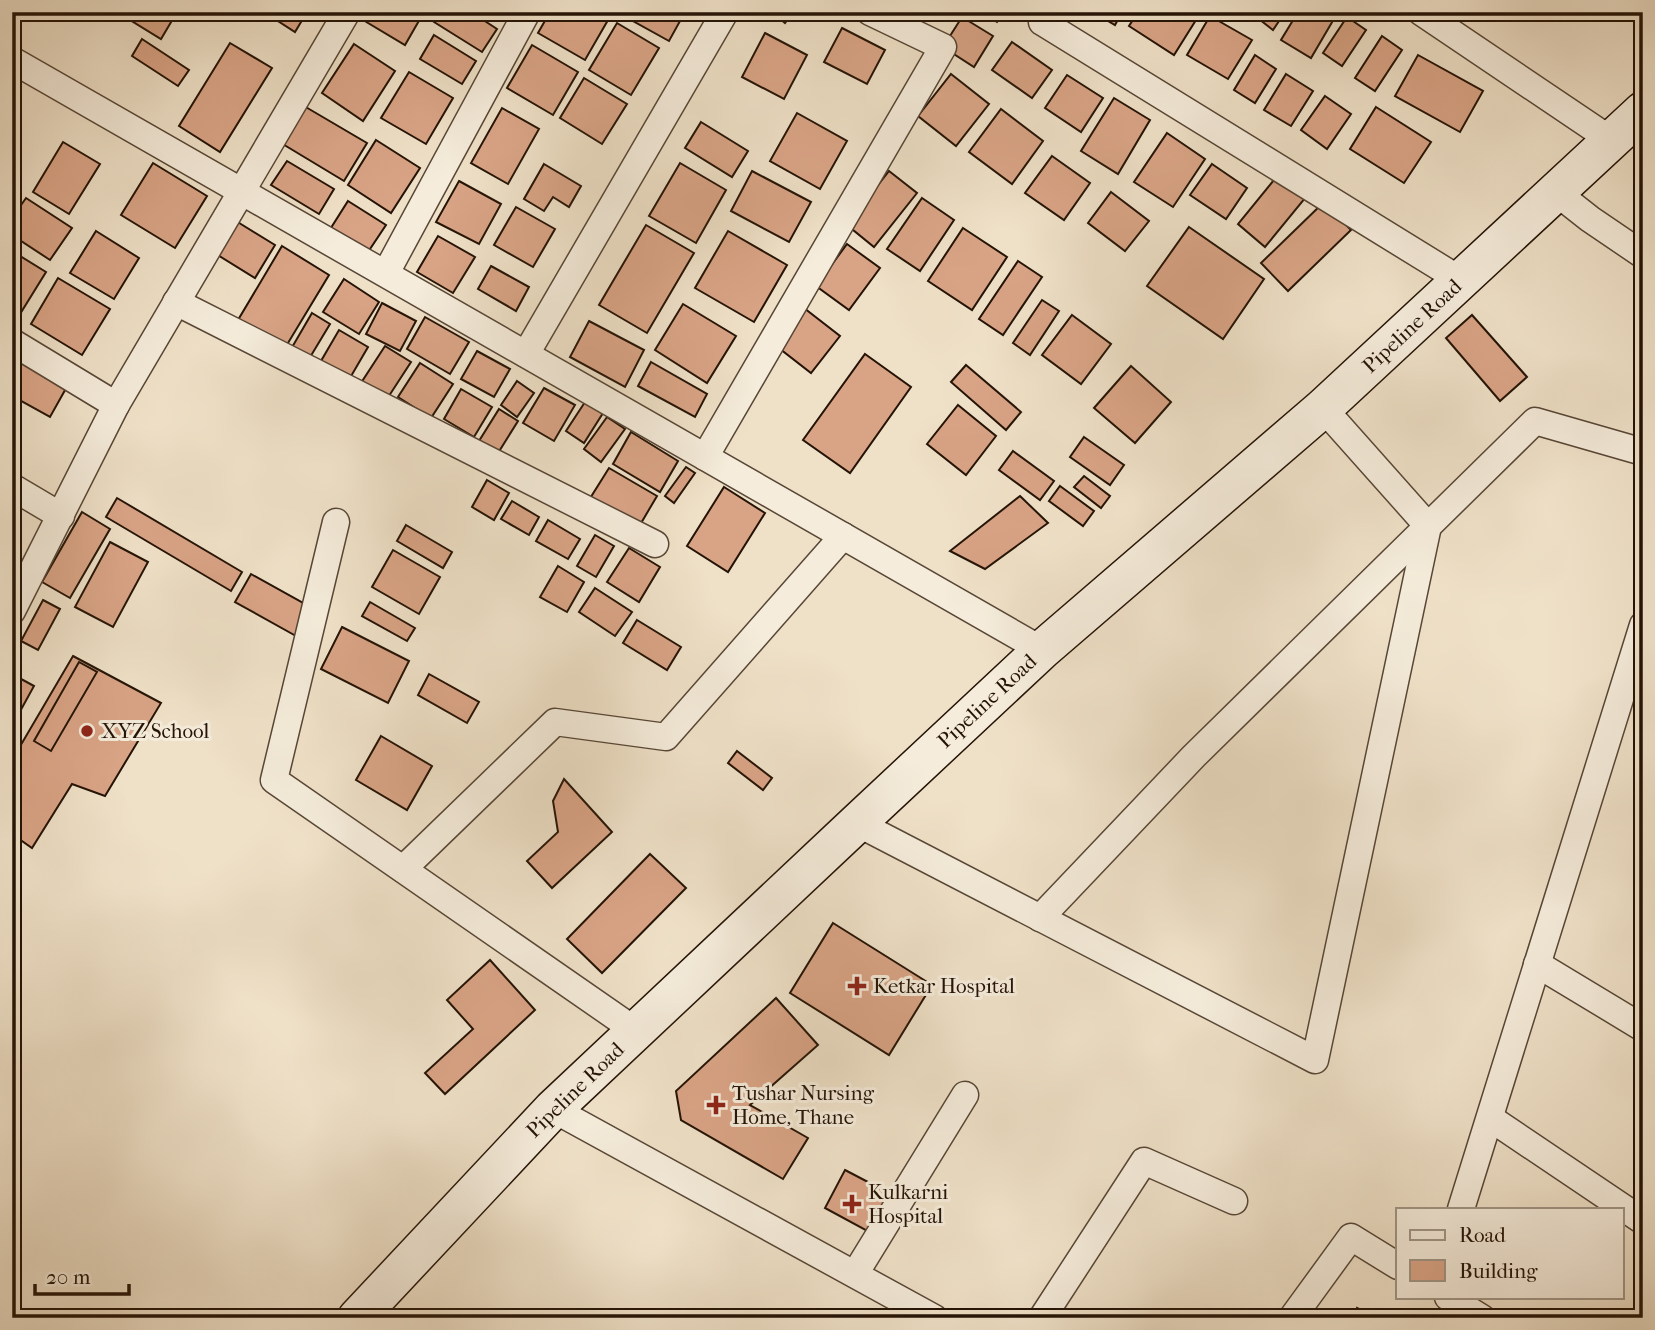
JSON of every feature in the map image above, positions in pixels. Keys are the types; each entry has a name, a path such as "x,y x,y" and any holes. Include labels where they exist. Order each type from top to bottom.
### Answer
{"main road":[{"name":"Pipeline Road","path":"357,1318 553,1109 857,823 1042,650 1323,408 1643,111"}],"street":[{"path":"12,611 116,405 347,12"},
{"path":"386,273 527,12"},
{"path":"526,354 725,12"},
{"path":"705,457 943,47 870,12"},
{"path":"1049,12 1042,22 1462,281"},
{"path":"1420,12 1611,140"},
{"path":"12,60 1042,650"},
{"path":"1557,193 1643,255"},
{"path":"176,302 655,544"},
{"path":"12,342 116,405"},
{"path":"1323,408 1427,526"},
{"path":"1040,918 1194,757 1535,421 1643,452"},
{"path":"12,487 61,516"},
{"path":"336,522 274,780 636,1031"},
{"path":"857,823 1315,1060 1427,526"},
{"path":"403,869 555,722 666,737 843,536"},
{"path":"1461,1208 1643,625"},
{"path":"1537,964 1643,1028"},
{"path":"855,1275 965,1095"},
{"path":"553,1109 934,1318"},
{"path":"1490,1118 1624,1208"},
{"path":"1042,1318 1144,1161 1234,1201"},
{"path":"1624,1208 1643,1221"},
{"path":"1292,1318 1350,1237 1396,1265"},
{"path":"1450,1298 1482,1318"}],"building":[{"path":"117,12 177,12 161,39"},
{"path":"264,12 307,12 295,32"},
{"path":"361,12 424,12 405,45 358,17"},
{"path":"440,12 471,12 497,29 482,52 434,22"},
{"path":"550,12 595,12 608,20 585,60 538,33"},
{"path":"626,12 685,12 669,41 624,16"},
{"path":"772,12 793,12 785,23"},
{"path":"980,12 1003,12 997,22"},
{"path":"1093,12 1122,12 1115,25"},
{"path":"1138,12 1201,12 1174,55 1129,26"},
{"path":"1250,12 1285,12 1273,30"},
{"path":"1298,12 1338,12 1311,58 1281,40"},
{"path":"1210,16 1252,40 1228,79 1187,55"},
{"path":"962,17 993,36 974,67 943,47"},
{"path":"1347,17 1366,30 1342,66 1323,53"},
{"path":"617,23 659,48 631,95 589,70"},
{"path":"842,28 885,50 867,84 824,62"},
{"path":"765,33 807,55 784,99 742,77"},
{"path":"434,35 476,61 462,84 420,59"},
{"path":"1382,36 1402,50 1375,91 1355,78"},
{"path":"142,39 189,70 178,86 132,56"},
{"path":"1012,42 1052,70 1032,98 992,70"},
{"path":"230,43 272,68 220,152 179,126"},
{"path":"354,44 395,71 363,121 322,93"},
{"path":"532,45 578,72 553,115 507,88"},
{"path":"1255,55 1276,69 1255,103 1234,90"},
{"path":"1418,55 1483,91 1460,132 1395,96"},
{"path":"409,72 453,98 426,144 381,118"},
{"path":"951,74 989,104 956,146 918,116"},
{"path":"1286,74 1313,91 1291,126 1264,110"},
{"path":"1067,75 1103,98 1081,132 1045,108"},
{"path":"584,78 627,104 602,144 560,118"},
{"path":"1325,96 1351,114 1327,149 1301,130"},
{"path":"1114,98 1150,120 1118,174 1081,151"},
{"path":"304,106 367,143 344,181 281,143"},
{"path":"1376,107 1431,142 1404,183 1350,149"},
{"path":"502,108 539,129 508,184 471,163"},
{"path":"1001,109 1043,141 1012,184 969,152"},
{"path":"797,113 847,141 820,189 770,161"},
{"path":"701,122 748,151 732,177 685,148"},
{"path":"1167,133 1205,159 1173,207 1134,182"},
{"path":"376,140 420,168 391,213 348,185"},
{"path":"63,142 100,164 69,214 33,192"},
{"path":"1052,156 1090,183 1064,220 1025,193"},
{"path":"287,161 334,189 319,214 271,185"},
{"path":"153,163 207,196 175,248 121,215"},
{"path":"680,163 726,190 696,243 649,216"},
{"path":"544,164 581,186 569,207 553,197 544,211 524,199"},
{"path":"1212,164 1247,188 1226,219 1190,195"},
{"path":"752,171 811,202 789,242 731,211"},
{"path":"889,171 917,193 874,247 847,225"},
{"path":"1278,175 1306,197 1265,247 1238,224"},
{"path":"459,181 501,204 479,244 436,222"},
{"path":"1111,192 1149,221 1125,251 1088,223"},
{"path":"26,198 72,228 50,260 12,235 12,218"},
{"path":"922,198 954,220 920,271 887,249"},
{"path":"348,201 386,225 366,255 329,231"},
{"path":"1324,202 1351,230 1288,291 1261,263"},
{"path":"516,207 555,229 533,267 494,245"},
{"path":"236,221 275,245 255,278 216,254"},
{"path":"646,225 694,253 647,333 599,305"},
{"path":"1189,227 1264,279 1223,339 1147,286"},
{"path":"963,228 1007,257 972,310 928,281"},
{"path":"96,231 139,258 114,299 70,273"},
{"path":"728,231 787,265 754,322 695,288"},
{"path":"438,236 475,257 453,293 417,272"},
{"path":"847,244 880,268 849,310 816,286"},
{"path":"282,246 329,275 285,348 238,320"},
{"path":"12,251 46,272 20,314 12,309"},
{"path":"1018,261 1042,277 1003,335 979,319"},
{"path":"491,266 529,287 516,311 478,289"},
{"path":"58,278 110,309 82,355 31,324"},
{"path":"344,279 379,302 359,334 323,312"},
{"path":"1042,300 1059,311 1030,355 1013,343"},
{"path":"382,303 416,321 400,351 366,334"},
{"path":"683,304 736,336 707,383 655,350"},
{"path":"804,308 840,336 811,373 775,345"},
{"path":"312,313 330,324 309,359 291,349"},
{"path":"1072,315 1111,344 1081,384 1042,355"},
{"path":"1472,315 1527,377 1500,401 1446,338"},
{"path":"425,317 469,342 450,374 407,349"},
{"path":"589,321 644,350 625,387 570,357"},
{"path":"339,330 368,347 350,378 321,361"},
{"path":"385,346 411,362 387,399 361,383"},
{"path":"477,351 510,369 494,397 461,379"},
{"path":"865,354 911,387 850,473 803,440"},
{"path":"23,356 69,383 50,417 12,396 12,376"},
{"path":"651,362 707,394 695,417 638,386"},
{"path":"420,363 453,384 431,418 398,397"},
{"path":"966,365 1021,412 1006,430 951,382"},
{"path":"1131,366 1171,402 1135,443 1094,408"},
{"path":"517,381 534,393 517,417 501,405"},
{"path":"544,388 575,405 554,441 523,423"},
{"path":"461,389 492,407 474,437 444,419"},
{"path":"585,402 603,413 584,443 566,431"},
{"path":"958,405 996,436 966,475 927,444"},
{"path":"499,409 518,421 498,453 479,441"},
{"path":"607,417 625,429 601,462 584,449"},
{"path":"631,432 678,461 660,492 613,464"},
{"path":"1084,437 1124,465 1110,485 1070,457"},
{"path":"1013,451 1054,481 1040,500 999,470"},
{"path":"686,467 695,473 674,503 665,496"},
{"path":"609,468 657,496 637,530 589,500"},
{"path":"1084,476 1110,496 1101,508 1074,487"},
{"path":"487,480 509,493 494,520 472,507"},
{"path":"1060,486 1094,511 1083,526 1049,501"},
{"path":"724,487 765,513 728,572 687,546"},
{"path":"1020,496 1048,523 985,569 950,551"},
{"path":"117,498 242,572 231,591 106,517"},
{"path":"512,501 539,517 529,535 501,519"},
{"path":"82,512 110,529 70,598 42,582"},
{"path":"548,520 580,539 568,559 536,541"},
{"path":"406,525 452,552 443,568 397,541"},
{"path":"595,535 614,546 596,577 577,566"},
{"path":"110,542 148,562 113,627 75,607"},
{"path":"629,548 660,567 639,602 607,582"},
{"path":"393,550 440,577 419,614 372,587"},
{"path":"558,566 584,582 567,612 540,597"},
{"path":"251,574 312,608 296,636 235,602"},
{"path":"595,588 632,612 615,636 579,612"},
{"path":"43,600 60,609 38,650 21,641"},
{"path":"370,602 415,628 407,641 362,616"},
{"path":"637,620 681,647 667,670 623,643"},
{"path":"342,627 409,661 388,703 321,669"},
{"name":"XYZ School","path":"73,656 161,703 105,796 72,784 32,848 12,834 12,760"},
{"path":"79,662 97,672 51,751 34,741"},
{"path":"12,674 34,686 12,726"},
{"path":"429,674 479,702 467,723 418,695"},
{"path":"381,736 432,766 407,810 356,780"},
{"path":"737,751 772,778 763,790 728,763"},
{"path":"564,779 612,832 552,888 527,861 558,832 553,801"},
{"path":"650,854 686,888 602,973 567,939"},
{"path":"833,923 932,985 889,1055 790,993"},
{"path":"490,960 535,1010 445,1094 425,1073 473,1029 447,1000"},
{"path":"776,998 818,1045 750,1105 808,1138 783,1179 681,1120 676,1091"},
{"path":"845,1170 891,1194 871,1233 825,1208"},
{"path":"1357,1308 1377,1318 1353,1318"}],"place":[{"name":"XYZ School","path":"87,731"},
{"name":"Ketkar Hospital","path":"857,986"},
{"name":"Tushar Nursing Home, Thane","path":"716,1105"},
{"name":"Kulkarni Hospital","path":"852,1204"}]}
